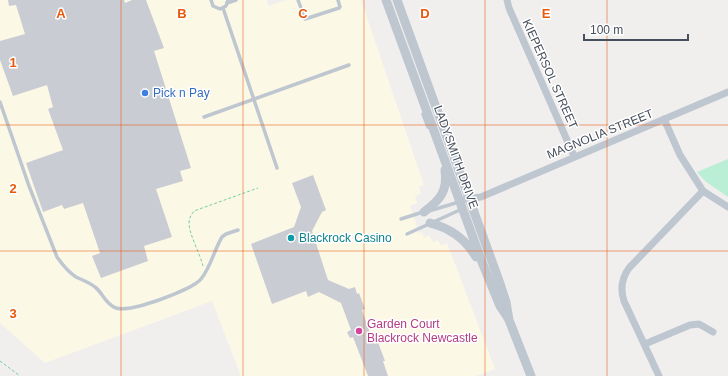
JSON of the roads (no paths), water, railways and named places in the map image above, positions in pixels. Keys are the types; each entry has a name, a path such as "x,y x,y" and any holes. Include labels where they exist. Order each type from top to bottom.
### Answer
{"street":[{"name":"LADYSMITH DRIVE","path":"386,0 460,205 500,306 509,320"},
{"name":"LADYSMITH DRIVE","path":"397,0 506,302 509,320 531,376"},
{"name":"KIEPERSOL STREET","path":"507,0 511,13 574,156"},
{"name":"MAGNOLIA STREET","path":"460,205 728,92"},
{"path":"664,119 680,155 703,191 728,207"},
{"path":"424,212 442,195 446,184 446,174 441,150"},
{"path":"659,376 622,294 621,286 624,274 628,268 703,191"},
{"path":"430,223 447,229 459,237 474,253 489,279"},
{"path":"645,344 690,325 699,324 713,332"}],"lane":[{"path":"211,0 212,4 216,8 223,8"},
{"path":"223,8 228,1 236,0"},
{"path":"298,0 304,18 306,19 339,8 338,0"},
{"path":"223,8 277,168"},
{"path":"204,117 348,66"},
{"path":"0,102 32,193 57,257 63,266 75,276 94,286 109,305 119,309 145,305 190,286 201,279 222,238 226,234 238,230"},
{"path":"401,218 460,205"},
{"path":"407,234 430,223 460,205"}],"place":[{"name":"Pick n Pay","path":"145,93"},
{"name":"Blackrock Casino","path":"291,238"},
{"name":"Garden Court Blackrock Newcastle","path":"359,331"}]}
